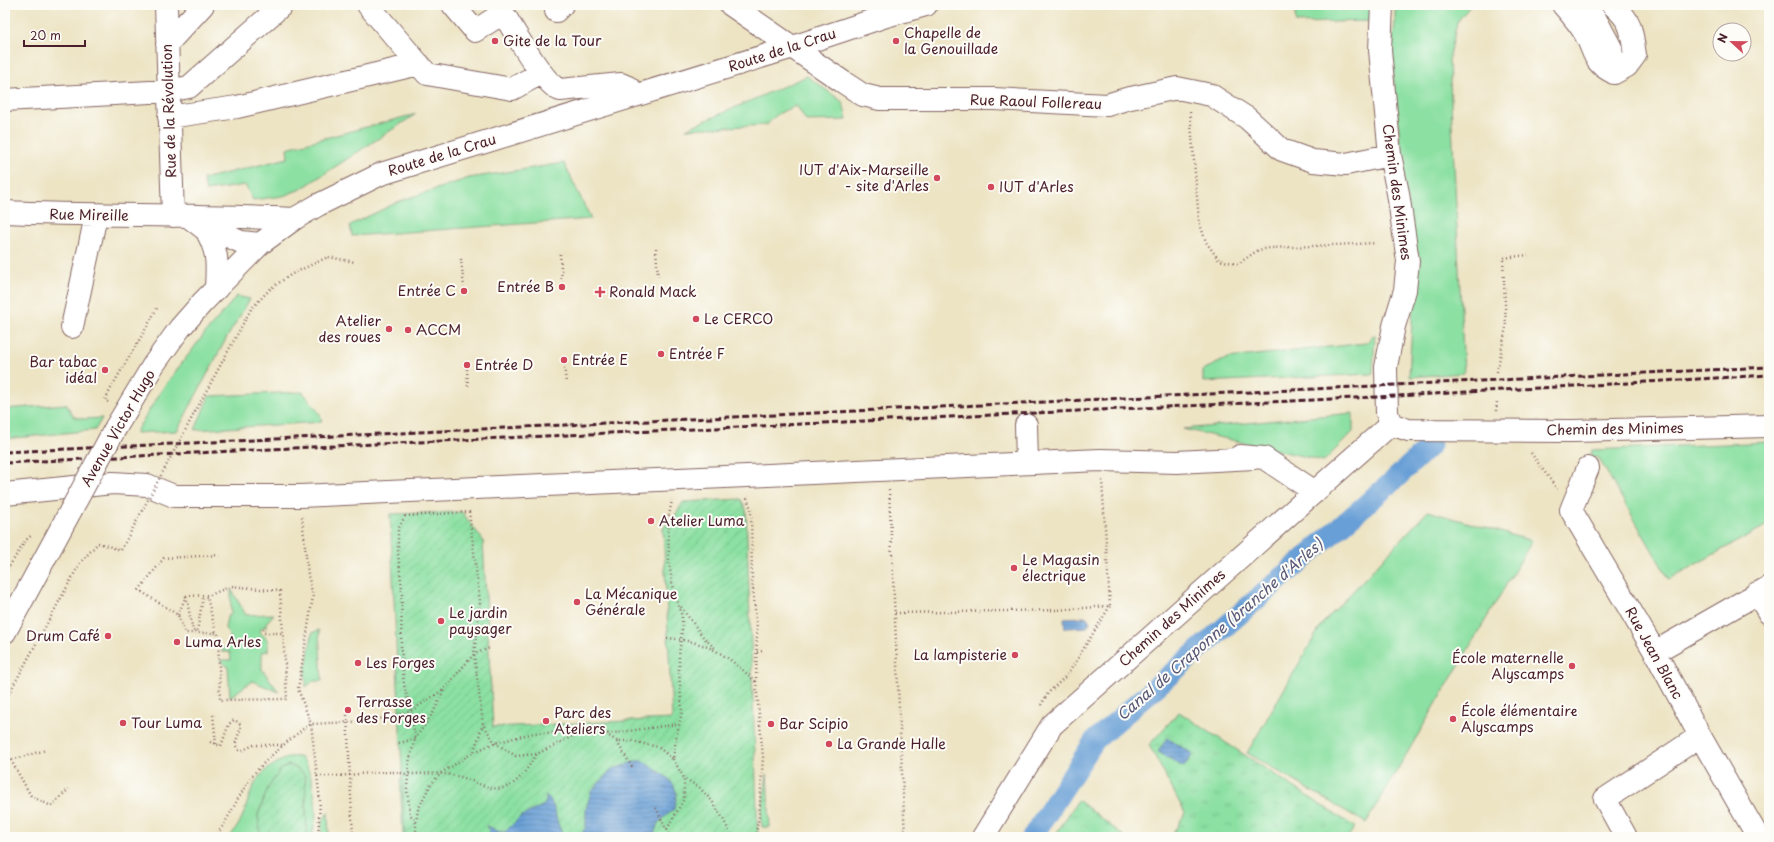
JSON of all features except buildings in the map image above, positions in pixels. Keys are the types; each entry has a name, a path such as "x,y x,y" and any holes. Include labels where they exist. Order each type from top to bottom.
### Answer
{"street":[{"name":"Rue de la Révolution","path":"166,5 169,117 181,217"},
{"path":"167,44 204,5"},
{"path":"5,100 168,91 189,87 282,5"},
{"path":"368,5 423,69"},
{"path":"453,5 475,31 503,13 541,73 554,88 560,90 621,84 628,87 638,95"},
{"name":"Rue Raoul Follereau","path":"731,5 863,95 880,99 994,100 1107,105 1126,98 1177,88 1211,95 1247,118 1282,150 1313,161 1346,164 1390,155"},
{"name":"Route de la Crau","path":"260,244 294,219 318,205 381,174 792,47 882,11 926,5"},
{"name":"Chemin des Minimes","path":"1382,5 1380,50 1390,155 1398,193 1408,261 1405,290 1394,326 1386,367 1387,413 1399,427"},
{"path":"1563,5 1585,32 1596,61 1614,73"},
{"path":"1583,5 1596,20 1611,48 1614,73"},
{"path":"1613,5 1625,16 1630,26 1635,55 1627,66 1614,73"},
{"path":"169,117 237,107 423,69 512,88 541,73"},
{"name":"Rue Mireille","path":"5,212 96,216 222,216 294,219"},
{"path":"72,327 96,216"},
{"path":"181,217 206,230 223,234 241,242 260,244"},
{"path":"206,230 214,245 217,258 216,289"},
{"name":"Avenue Victor Hugo","path":"5,632 116,427 159,358 180,328 260,244"},
{"path":"1026,425 1027,463"},
{"name":"Chemin des Minimes","path":"983,837 1052,725 1315,492 1399,427 1452,430 1573,431 1769,426"},
{"path":"9,496 112,483 147,485 174,496 300,496 1102,460 1177,448 1264,458 1315,492"},
{"path":"1571,510 1588,468"},
{"name":"Rue Jean Blanc","path":"1571,510 1655,652 1700,736 1758,837"},
{"path":"1655,652 1763,590 1769,613"},
{"path":"1626,837 1605,798 1700,736"}],"path":[{"path":"1186,90 1191,117 1199,221 1206,242 1219,260 1238,264 1258,250 1270,248 1376,243"},
{"path":"656,248 658,277"},
{"path":"560,254 562,282"},
{"path":"1498,372 1506,327 1502,258 1528,255"},
{"path":"5,701 80,563 98,543 121,550 251,309 271,288 292,274 328,257 355,262"},
{"path":"461,258 464,287"},
{"path":"105,400 158,306"},
{"path":"564,364 566,383"},
{"path":"467,369 468,386"},
{"path":"1529,450 1571,510"},
{"path":"895,613 1056,610 1110,606 1102,460"},
{"path":"888,470 905,837"},
{"path":"745,493 751,509 757,652 756,682 763,757 759,818 755,837"},
{"path":"300,496 308,575 313,596 298,689 311,724 320,801 318,837"},
{"path":"672,496 668,521 672,582 682,616 682,639 679,656 682,712 673,759"},
{"path":"416,823 410,814 407,789 408,774 415,739 411,711 404,685 401,646 402,589 398,554 398,529 406,516 469,512 480,602 474,654 483,724 495,743 516,756 537,754 581,732"},
{"path":"662,521 668,521"},
{"path":"216,633 184,633 178,616 139,590 164,558 220,555"},
{"path":"231,586 280,591 286,699 220,700 218,633 216,633 208,597 203,598 197,631 193,631 186,596 210,595 231,586"},
{"path":"178,616 186,596"},
{"path":"679,604 704,638 737,664 756,682"},
{"path":"264,627 264,633 283,633"},
{"path":"667,638 682,639 718,650"},
{"path":"215,837 228,819 250,780 260,766 303,729 311,724 371,721 411,711 444,689 474,654 490,648"},
{"path":"757,652 763,651"},
{"path":"399,743 415,739 433,713 444,689"},
{"path":"213,715 216,744"},
{"path":"347,715 353,837"},
{"path":"210,742 221,746 229,724 234,720 241,725 235,743 239,750 243,750 254,745 285,745"},
{"path":"474,752 483,724"},
{"path":"416,837 418,810 424,796 441,773 474,752 495,743 534,733 581,732 606,734 680,724"},
{"path":"606,734 617,741 632,768"},
{"path":"617,741 632,741 658,747 673,759 684,778 700,788 712,801 732,837"},
{"path":"11,760 46,750"},
{"path":"317,776 330,777 350,774 395,772 408,774 441,773 458,776 486,787 505,788 525,771 537,754"},
{"path":"5,757 11,760 31,796 51,806 69,789"},
{"path":"667,829 684,799 684,778"},
{"path":"656,808 670,837"}],"green space":[{"path":"1294,5 1371,5 1370,21 1296,23"},
{"path":"1395,5 1471,5 1457,22 1449,60 1464,373 1409,377 1414,286 1391,51 1395,23"},
{"path":"807,76 843,102 847,120 806,121 797,106 780,113 767,125 686,129"},
{"path":"416,114 301,189 283,196 253,200 245,185 206,191 203,179 288,158 287,148"},
{"path":"564,163 591,219 352,236 350,225 400,201 469,178"},
{"path":"237,296 250,299 226,339 177,431 135,433 165,385 206,332"},
{"path":"1375,334 1373,374 1203,382 1203,370 1228,358 1366,343"},
{"path":"303,392 320,414 322,422 195,430 209,396"},
{"path":"66,404 74,417 84,419 102,418 95,430 5,439 5,409"},
{"path":"1353,413 1353,432 1324,461 1183,429"},
{"path":"1769,442 1769,524 1669,579 1598,457 1590,458 1592,450"},
{"name":"Le jardin paysager","path":"741,499 746,509 758,837 405,837 390,514 462,512 483,540 493,727 672,719 663,527 672,521 683,502"},
{"path":"1428,511 1532,541 1366,823 1247,753 1322,624"},
{"path":"231,589 246,615 274,614 266,623 266,627 262,627 260,632 268,640 268,651 262,652 262,669 279,692 252,681 230,697 228,667 220,660 231,660 230,652 221,652 231,639 225,628 227,617 231,614"},
{"path":"319,630 322,681 313,681 306,687 305,673 312,633"},
{"path":"1179,712 1355,827 1348,837 1171,837 1185,813 1149,745"},
{"path":"289,757 301,758 305,762 311,776 316,815 312,837 307,837 305,775 289,765 281,770 268,788 258,815 260,835 263,837 229,837 240,822 255,783 260,776 273,765"},
{"path":"289,765 305,775 307,837 263,837 260,835 258,815 268,788 281,769"},
{"path":"767,774 770,827 762,827 761,819"},
{"path":"405,778 413,837 403,837 400,779"},
{"path":"1078,800 1125,837 1054,837"},
{"path":"328,812 329,837 321,837 322,822"}],"water":[{"path":"1087,617 1090,622 1087,627 1065,628 1064,618"},
{"path":"1167,738 1193,754 1184,767 1158,752"},
{"path":"642,760 668,778 674,786 677,794 674,809 658,823 653,837 577,837 580,836 586,827 586,809 591,792 611,770"},
{"path":"546,796 553,805 560,828 567,837 492,837 487,826 500,832 505,832 520,817 544,805"}],"waterway":[{"name":"Canal de Craponne (branche d'Arles)","path":"1032,837 1095,740 1394,480 1431,445"}],"railway":[{"path":"5,452 1769,367"},
{"path":"5,463 291,448 1397,396 1769,375"}],"place":[{"name":"Gite de la Tour","path":"495,41"},
{"name":"Chapelle de la Genouillade","path":"896,41"},
{"name":"IUT d'Aix-Marseille - site d'Arles","path":"937,178"},
{"name":"IUT d'Arles","path":"991,187"},
{"name":"Entrée B","path":"562,287"},
{"name":"Entrée C","path":"464,291"},
{"name":"Ronald Mack","path":"600,292"},
{"name":"Le CERCO","path":"696,319"},
{"name":"Atelier des roues","path":"389,329"},
{"name":"ACCM","path":"408,330"},
{"name":"Entrée F","path":"661,354"},
{"name":"Entrée E","path":"564,360"},
{"name":"Entrée D","path":"467,365"},
{"name":"Bar tabac idéal","path":"105,370"},
{"name":"Atelier Luma","path":"651,521"},
{"name":"Le Magasin électrique","path":"1014,568"},
{"name":"La Mécanique Générale","path":"577,602"},
{"name":"Le jardin paysager","path":"441,621"},
{"name":"Drum Café","path":"108,636"},
{"name":"Luma Arles","path":"177,642"},
{"name":"La lampisterie","path":"1015,655"},
{"name":"Les Forges","path":"358,663"},
{"name":"École maternelle Alyscamps","path":"1572,666"},
{"name":"Terrasse des Forges","path":"348,710"},
{"name":"École élémentaire Alyscamps","path":"1453,719"},
{"name":"Parc des Ateliers","path":"546,721"},
{"name":"Tour Luma","path":"123,723"},
{"name":"Bar Scipio","path":"771,724"},
{"name":"La Grande Halle","path":"829,744"}]}
